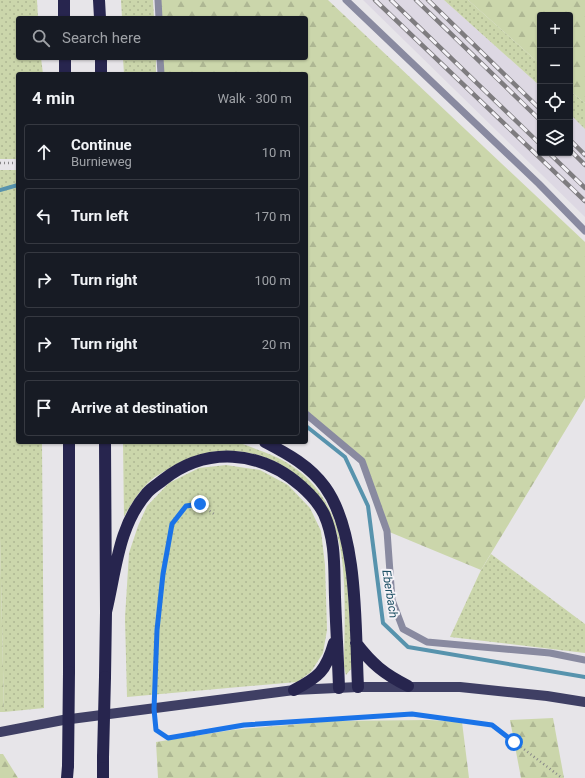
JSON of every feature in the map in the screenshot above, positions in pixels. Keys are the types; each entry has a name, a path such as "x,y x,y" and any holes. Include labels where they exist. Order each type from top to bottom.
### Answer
{"highway":[{"path":"64,0 64,16"},
{"path":"99,0 100,16"},
{"path":"65,60 65,72"},
{"path":"101,60 101,72"},
{"path":"68,772 69,444"},
{"path":"103,778 106,612 105,444"},
{"path":"269,444 294,457 311,471 326,488 334,503 346,537 353,586 358,687"},
{"path":"106,612 123,533 132,514 147,492 178,468 201,460 232,456 260,462 286,473 307,492 324,513 333,540 339,688"},
{"path":"294,690 315,679 329,661 337,634"},
{"path":"356,643 370,662 388,676 408,686"}],"main road":[{"path":"0,732 63,720 294,690 408,686 460,687 547,696 585,702"}],"lane":[{"path":"158,0 159,16"},
{"path":"346,0 533,178 585,231"},
{"path":"160,60 161,72"},
{"path":"308,416 362,461 387,531 392,600 403,629 427,642 550,653 585,660"}],"path":[{"path":"0,164 16,163"},
{"path":"214,514 200,504 186,506 172,524 163,574 157,630 154,709 156,730 168,738 244,725 412,714 492,725 562,778"}],"shaded area":[{"path":"363,0 444,0 537,83 537,156 573,156 573,117 585,129 585,217"}],"green space":[{"path":"0,0 37,0 38,16 16,16 16,60 41,60 43,72 16,72 16,159 0,159"},
{"path":"121,0 153,0 154,16 122,16"},
{"path":"158,0 328,0 585,242 585,398 481,570 387,531 362,461 308,416 308,72 161,72 160,60 308,60 308,16 159,16"},
{"path":"444,0 468,0 537,61 537,83"},
{"path":"468,0 585,0 585,103 573,93 573,12 537,12 537,61"},
{"path":"123,60 156,60 156,72 124,72"},
{"path":"573,93 585,103 585,129 573,117"},
{"path":"0,170 16,170 16,444 42,444 44,708 4,712 0,537"},
{"path":"123,444 242,444 264,452 294,467 316,488 331,512 340,539 346,568 349,599 352,660 351,669 346,675 344,667 344,574 338,538 333,523 320,500 304,482 285,467 263,457 240,451 216,451 191,457 168,469 146,485 132,503 124,517"},
{"path":"226,465 260,470 288,485 310,508 321,531 325,565 327,630 323,653 311,672 297,682 127,697 125,618 129,553 138,526 147,506 169,483 199,468"},
{"path":"0,537 4,712 0,712"},
{"path":"491,554 585,624 585,653 450,637 481,570"},
{"path":"553,718 564,778 521,778 510,720"},
{"path":"428,720 462,722 469,778 158,778 156,742 232,730 333,721"},
{"path":"0,754 3,754 18,778 0,778"}],"waterway":[{"name":"Eberbach","path":"0,190 16,186"},
{"name":"Eberbach","path":"308,428 345,457 368,506 383,623 408,647 585,677"}],"railway":[{"path":"375,0 585,201"},
{"path":"391,0 537,141"},
{"path":"416,0 537,117"},
{"path":"428,0 537,106"},
{"path":"573,143 585,155"},
{"path":"573,153 585,165"},
{"path":"552,156 585,188"}],"route":[{"path":"200,504 186,506 172,524 163,574 157,630 154,709 156,730 168,738 244,725 412,714 492,725 514,742"}]}
